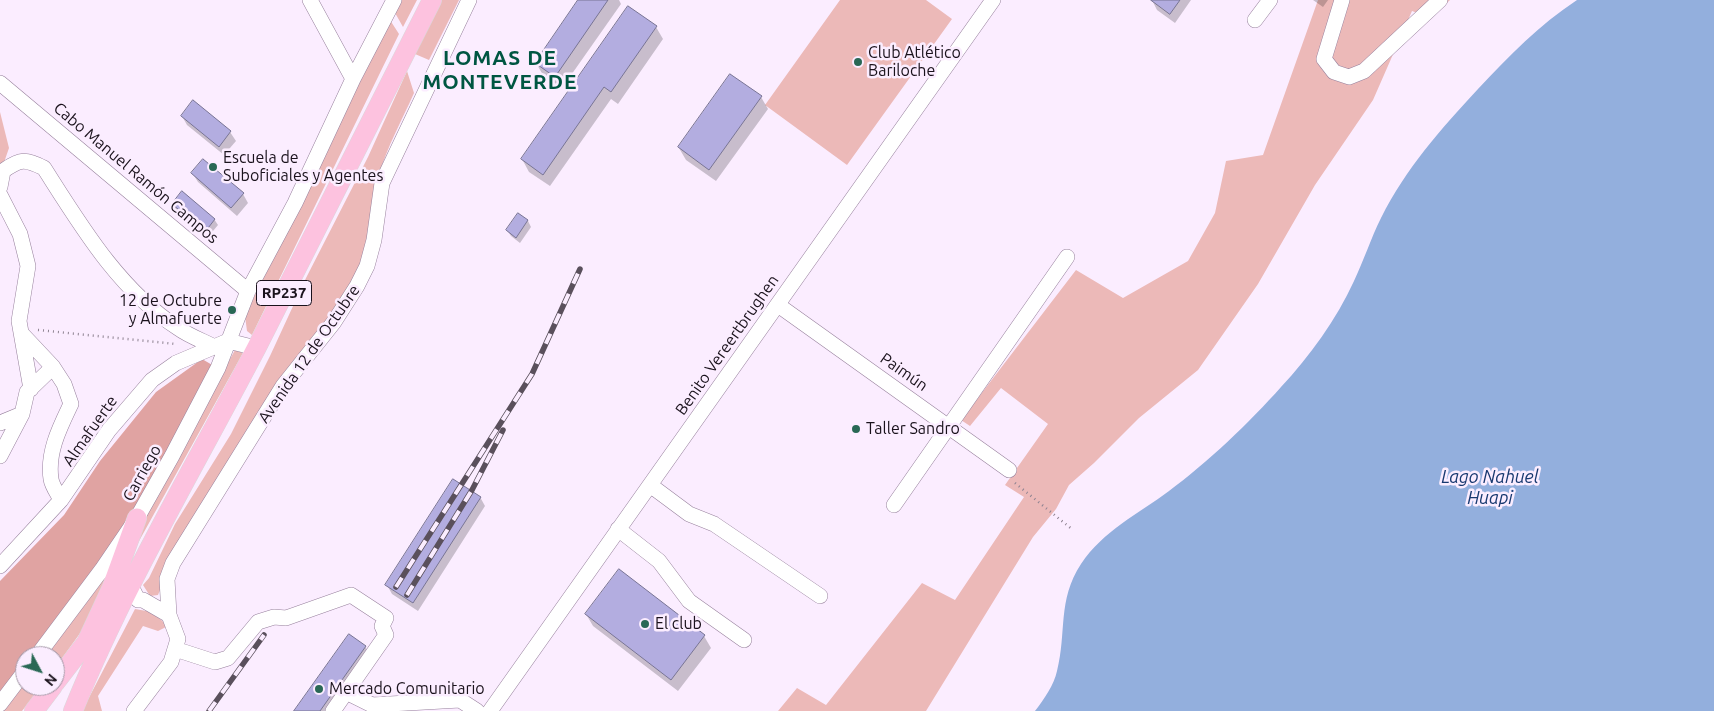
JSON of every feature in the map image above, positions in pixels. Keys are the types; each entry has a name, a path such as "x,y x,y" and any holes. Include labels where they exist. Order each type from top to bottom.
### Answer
{"main road":[{"name":"RP237","path":"73,711 96,654 130,584 256,348 432,0"},
{"path":"88,641 112,587 137,518"},
{"name":"RP237","path":"65,671 130,584"},
{"name":"RP237","path":"34,711 46,696"},
{"path":"39,711 47,708 56,711"}],"street":[{"path":"310,0 353,79"},
{"path":"248,291 295,203 353,79 394,0"},
{"name":"Avenida 12 de Octubre","path":"175,649 178,639 169,615 167,579 173,563 283,386 346,306 367,266 374,240 382,183 469,0"},
{"name":"Benito Vereertbrughen","path":"489,710 993,0"},
{"path":"1254,20 1270,0"},
{"path":"1342,0 1324,59 1334,72 1348,77 1364,71 1440,0"},
{"name":"Cabo Manuel Ramón Campos","path":"0,83 248,291"},
{"path":"0,187 4,171 17,161 29,161 44,168 102,255 141,297 178,328 221,344 256,348"},
{"path":"0,195 20,234 28,266 19,321 31,389"},
{"path":"894,505 1067,257"},
{"name":"Carriego","path":"44,646 103,568 137,518 218,368 221,344 248,291"},
{"name":"Paimún","path":"778,305 949,426 1010,475"},
{"path":"21,331 53,367 64,384 71,404 56,437 51,459 51,481 61,500"},
{"name":"Almafuerte","path":"0,566 61,500 109,430 152,380 176,363 198,352 221,344"},
{"path":"2,449 22,414 27,392 53,367"},
{"path":"0,423 22,414"},
{"path":"650,485 689,514 714,524 820,596"},
{"path":"618,529 660,562 689,601 744,640"},
{"path":"130,584 138,600 143,600 169,615"},
{"path":"134,711 171,662 175,649 214,662 228,658 258,622 274,616 286,618 351,595 386,618 382,626 386,635 333,711"},
{"path":"0,704 15,684"},
{"path":"346,692 372,705 460,700 489,710"}],"path":[{"path":"21,331 176,344"},
{"path":"1010,475 1074,530"}],"shaded area":[{"path":"400,0 417,0 403,27 394,11"},
{"path":"441,0 459,0 429,60 415,54"},
{"name":"Club Atlético Bariloche","path":"840,0 926,0 952,19 847,165 765,105"},
{"path":"1318,0 1450,0 1431,18 1412,11 1373,100 1315,185 1258,284 1198,370 1139,418 1069,485 1056,509 1033,537 926,711 778,711 797,688 826,705 922,583 955,600 1024,497 1005,485 1048,424 1001,388 970,426 961,420 1076,270 1123,298 1188,261 1215,213 1226,161 1263,155"},
{"path":"390,20 399,34 252,335 247,331 245,316 345,108"},
{"path":"407,71 414,93 382,165 358,278 255,420 163,568 158,595 150,596 143,585 149,578 175,524 231,434 306,278 368,157"},
{"path":"0,112 9,148 0,174"},
{"path":"235,350 243,353 123,570 142,517"},
{"path":"202,359 214,366 130,521 38,646 15,646 15,679 0,699 0,581 64,515 100,461 156,392"},
{"path":"123,547 86,625 65,654 65,646 48,646"},
{"path":"135,609 152,612 168,626 158,631 143,626 98,696 102,711 82,711"},
{"path":"15,690 15,696 34,696 22,711 0,711"}],"water":[{"name":"Lago Nahuel Huapi","path":"1577,0 1714,0 1714,711 1035,711 1056,676 1060,657 1065,604 1073,578 1090,552 1110,532 1169,491 1228,442 1292,375 1322,337 1339,310 1358,273 1381,218 1401,182 1425,150 1464,104 1513,53 1537,30"}],"building":[{"path":"578,0 608,0 555,77 535,63"},
{"path":"1151,0 1180,0 1170,14"},
{"path":"628,6 657,26 611,92 604,87 543,175 521,159"},
{"path":"730,74 762,96 709,170 678,147"},
{"path":"193,100 231,131 219,147 181,116"},
{"path":"203,159 244,193 231,208 191,173"},
{"path":"182,191 215,219 205,232 172,204"},
{"path":"518,213 528,220 516,238 506,230"},
{"path":"453,479 481,497 413,603 385,585"},
{"name":"El club","path":"619,569 705,635 671,680 585,614"},
{"path":"349,634 366,646 320,711 294,711"}],"railway":[{"path":"396,587 532,374 580,269"},
{"path":"407,595 472,490 503,430"},
{"path":"209,711 264,635"}],"place":[{"name":"Club Atlético Bariloche","path":"858,62"},
{"name":"Escuela de Suboficiales y Agentes","path":"213,167"},
{"name":"12 de Octubre y Almafuerte","path":"232,310"},
{"name":"Taller Sandro","path":"856,429"},
{"name":"El club","path":"645,624"},
{"name":"Mercado Comunitario","path":"319,689"}],"district":[{"name":"LOMAS DE MONTEVERDE","path":"500,70"}]}
